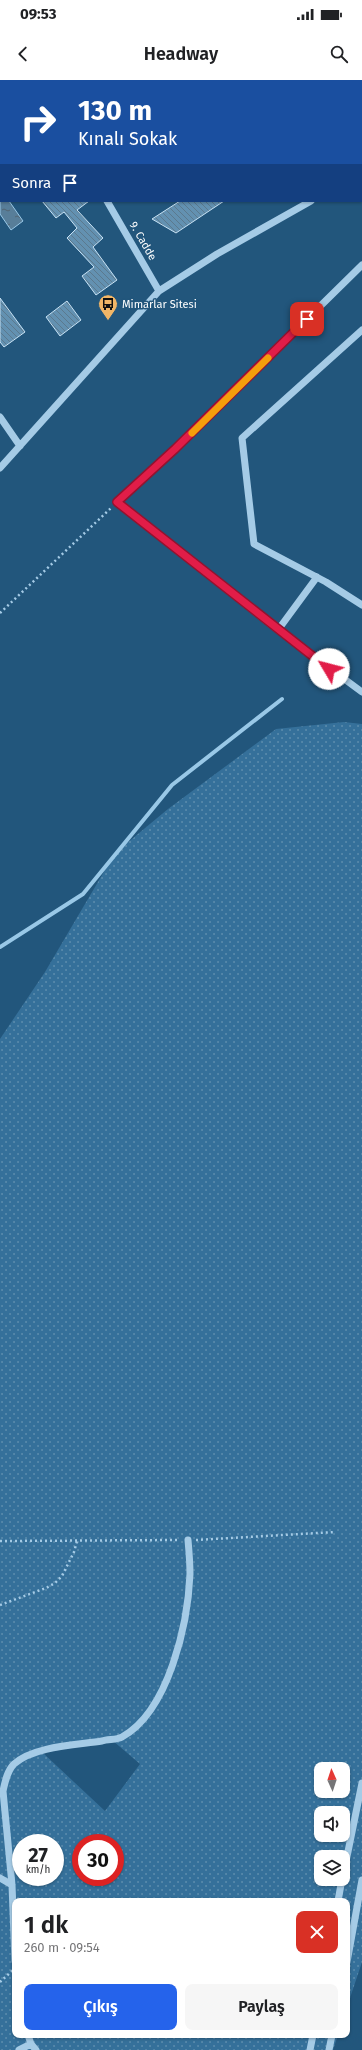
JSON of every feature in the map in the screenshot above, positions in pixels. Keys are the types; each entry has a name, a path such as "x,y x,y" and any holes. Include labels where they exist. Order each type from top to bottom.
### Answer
{"street":[{"name":"9. Cadde","path":"108,202 159,291"},
{"path":"0,468 159,291 217,254 309,202"},
{"path":"362,265 181,444 117,502 278,630 362,692"},
{"path":"362,330 242,438 254,544 317,577 362,605"},
{"path":"0,417 20,446"},
{"path":"278,630 317,577"},
{"path":"12,1885 2,1783 14,1764 28,1755 121,1737 140,1724 154,1706 172,1668 187,1604 190,1573 188,1540"},
{"path":"348,1850 362,1783"},
{"path":"0,1878 12,1885"},
{"path":"350,1946 362,1880"},
{"path":"12,1886 13,1898"},
{"path":"339,1898 341,1886"},
{"path":"29,2038 31,2044 36,2050"},
{"path":"310,2050 312,2038"},
{"path":"329,2050 331,2038"},
{"path":"19,2050 31,2044"}],"path":[{"path":"0,613 117,502"},
{"path":"0,1541 188,1540 335,1532"},
{"path":"0,1605 46,1588 54,1583 62,1576 74,1552 77,1541"},
{"path":"0,1982 12,1970"}],"shaded area":[{"path":"344,722 362,724 362,1962 350,1998 350,1898 12,1898 12,2038 337,2038 333,2050 0,2050 0,1039 45,972 115,853 168,809 276,729","holes":["112,1740 140,1764 105,1811 43,1753"]}],"water":[{"path":"0,202 10,202 23,221 11,230 0,214"}],"building":[{"path":"43,202 88,202 77,210 103,238 93,247 117,280 96,295 82,276 94,267 67,238 77,228 64,212 56,218"},
{"path":"178,202 222,202 176,233 152,219"},
{"path":"0,298 25,332 4,347 0,342"},
{"path":"67,301 81,320 60,336 46,317"}],"waterway":[{"path":"0,947 83,894 172,785 282,699"}],"slow traffic":[{"path":"192,433 268,358"}],"place":[{"name":"Mimarlar Sitesi","path":"108,321"}],"route":[{"path":"307,319 175,449 117,502 329,669"}]}
